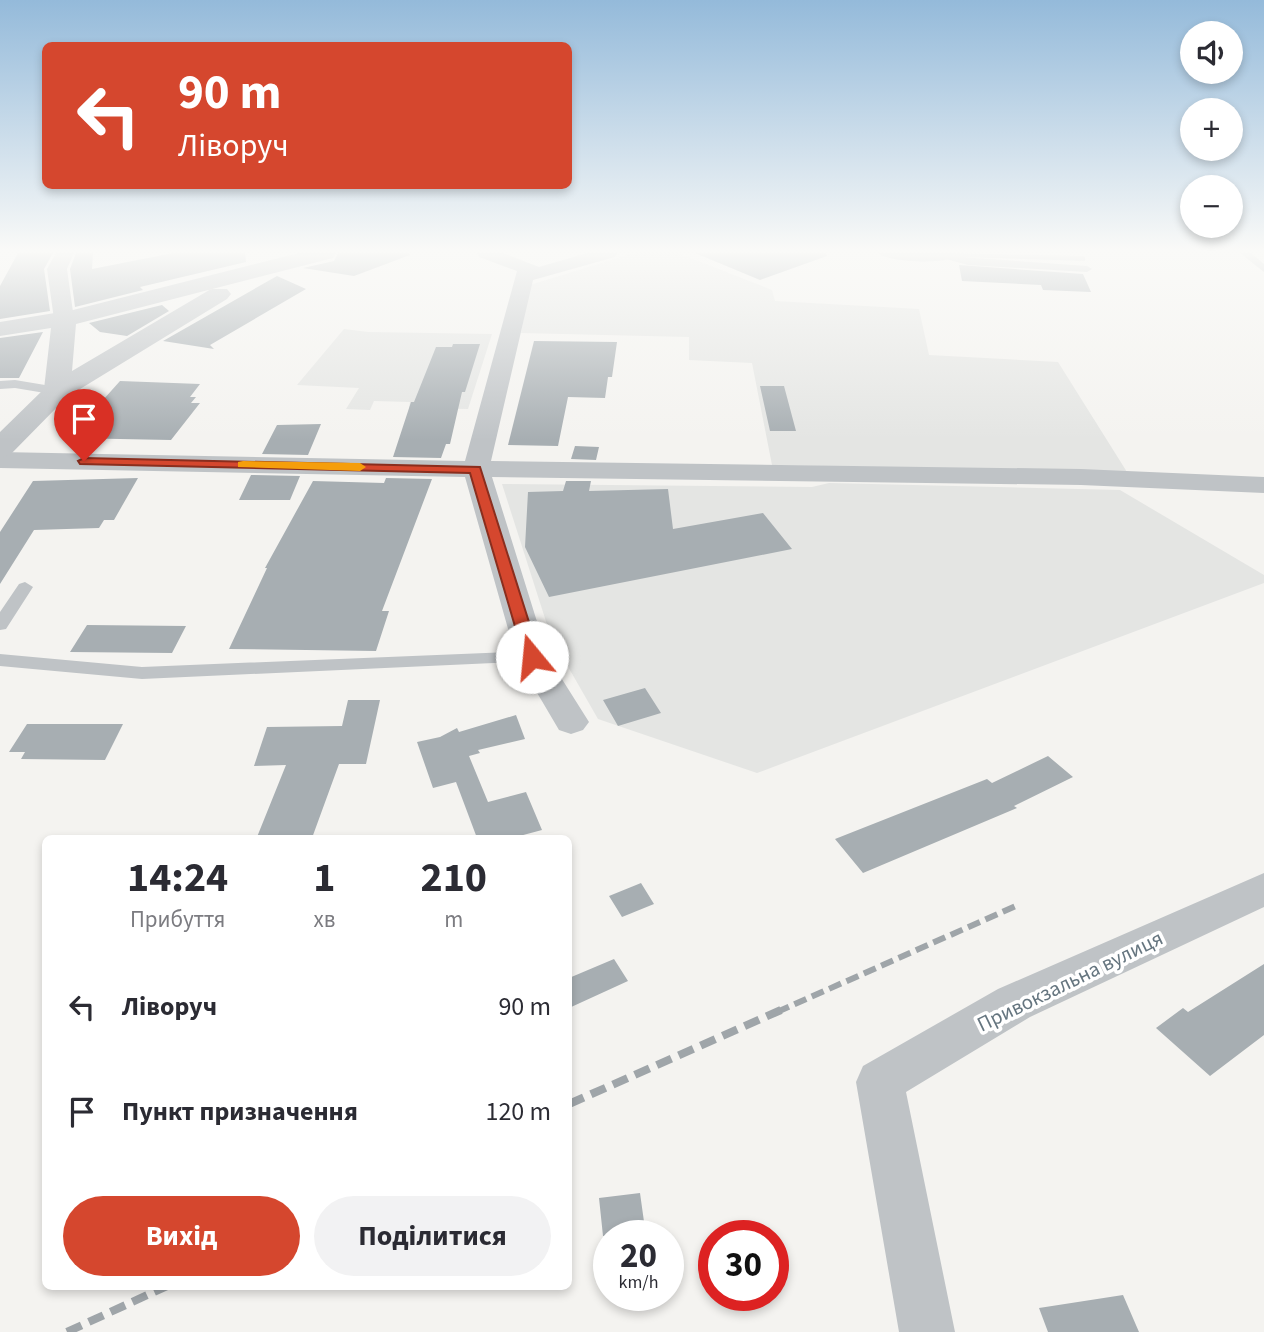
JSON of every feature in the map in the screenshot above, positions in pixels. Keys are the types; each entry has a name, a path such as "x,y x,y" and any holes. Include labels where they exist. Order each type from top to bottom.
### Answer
{"street":[{"path":"57,391 63,315"},
{"path":"0,329 80,315"},
{"path":"0,449 57,391 184,315"},
{"path":"514,315 476,470 532,657 571,722"},
{"path":"0,460 476,470 1081,477 1264,485"},
{"name":"Привокзальна вулиця","path":"927,1332 880,1082 1014,1003 1264,889"}],"lane":[{"path":"0,385 57,391"},
{"path":"0,625 25,587"},
{"path":"0,660 142,673 532,657"}],"shaded area":[{"path":"524,315 920,315 929,355 1058,362 1127,472 772,465 752,363 689,360 689,337 521,333"},
{"path":"344,329 368,332 492,334 468,409 409,408 410,402 374,401 370,410 346,409 359,388 297,385"},
{"path":"829,483 1120,490 1264,575 1264,583 757,773 598,719 551,637 502,484 812,487"}],"building":[{"path":"0,315 24,315 0,319"},
{"path":"121,315 162,315 127,336 100,332 89,323"},
{"path":"208,315 261,315 210,345 214,349 163,341"},
{"path":"43,332 19,378 0,378 0,338"},
{"path":"534,341 617,342 612,377 608,377 605,398 568,397 558,446 508,445"},
{"path":"453,344 480,344 465,392 462,392 450,444 446,444 441,458 393,457 411,402 414,402 436,347 452,347"},
{"path":"120,381 200,384 190,397 196,397 191,403 200,403 171,440 69,438"},
{"path":"760,386 784,386 796,431 770,431"},
{"path":"321,424 308,455 262,454 277,425"},
{"path":"575,446 599,447 596,460 571,459"},
{"path":"251,475 300,476 290,500 239,500"},
{"path":"138,478 114,520 104,520 99,528 34,530 0,584 0,532 33,481"},
{"path":"386,478 432,479 382,611 389,611 376,651 229,649 265,568 313,481 384,483"},
{"path":"566,481 591,481 589,491 668,489 673,529 763,513 792,549 549,597 525,547 528,492 563,491"},
{"path":"87,625 186,626 172,653 70,652"},
{"path":"645,688 661,713 618,726 603,700"},
{"path":"348,700 380,700 366,764 339,764 313,835 258,835 286,765 254,766 267,727 342,726"},
{"path":"516,715 525,739 478,750 480,753 469,756 488,802 526,792 542,830 523,835 476,835 456,782 433,788 417,742 440,737 457,728 459,732"},
{"path":"27,724 123,724 105,760 21,759 25,752 9,752"},
{"path":"1048,756 1073,777 1014,806 1017,808 863,873 835,839 987,779 992,783"},
{"path":"641,883 654,904 622,917 609,896"},
{"path":"614,959 628,981 572,1007 572,977"},
{"path":"1264,964 1264,1035 1210,1076 1156,1028 1183,1008 1188,1012"},
{"path":"640,1193 644,1220 601,1220 599,1198"},
{"path":"1123,1295 1139,1332 1048,1332 1039,1308"}],"railway":[{"path":"777,1012 1018,905"},
{"path":"572,1103 781,1010"},
{"path":"67,1332 158,1290"}],"slow traffic":[{"path":"243,465 360,467"}],"route":[{"path":"84,461 476,470 532,657"}]}
